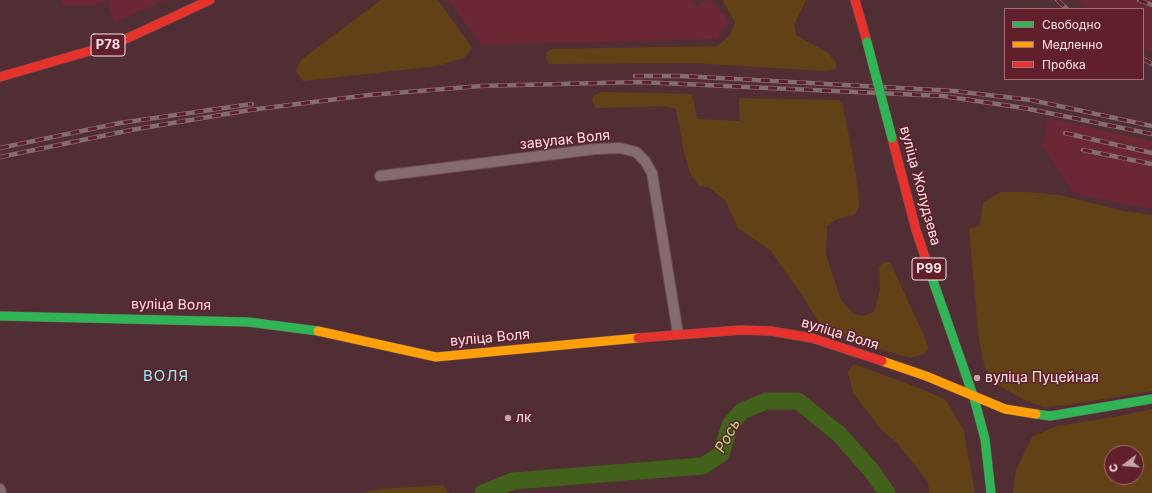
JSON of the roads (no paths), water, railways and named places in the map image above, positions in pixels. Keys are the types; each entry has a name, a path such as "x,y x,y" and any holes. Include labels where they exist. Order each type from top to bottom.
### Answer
{"street":[{"name":"Р78","path":"0,77 117,43 210,0"},
{"name":"вуліца Жолудзева","path":"855,0 916,230 974,398 985,439 991,493"},
{"name":"завулак Воля","path":"380,176 596,149 620,148 636,152 645,161 652,173 678,334"},
{"name":"вуліца Воля","path":"0,316 248,322 312,330 436,357 678,334 741,330 770,331 812,338 926,376 974,398 1005,409 1050,416 1152,399"},
{"path":"0,489 1,493"}],"waterway":[{"name":"Рось","path":"483,493 513,481 703,466 721,454 730,425 742,411 766,401 798,401 839,434 871,470 887,493"}],"railway":[{"path":"1057,0 1066,8"},
{"path":"1139,0 1152,5"},
{"path":"1144,60 1152,64"},
{"path":"635,76 682,76 954,91 1031,100 1152,126"},
{"path":"0,157 131,130 250,110 369,95 481,86 639,82 943,96 1024,108 1152,134"},
{"path":"0,148 120,123 252,104"},
{"path":"1065,133 1152,153"},
{"path":"1083,150 1152,164"}],"place":[{"name":"вуліца Пуцейная","path":"977,378"},
{"name":"лк","path":"508,418"}],"district":[{"name":"ВОЛЯ","path":"166,376"}]}
